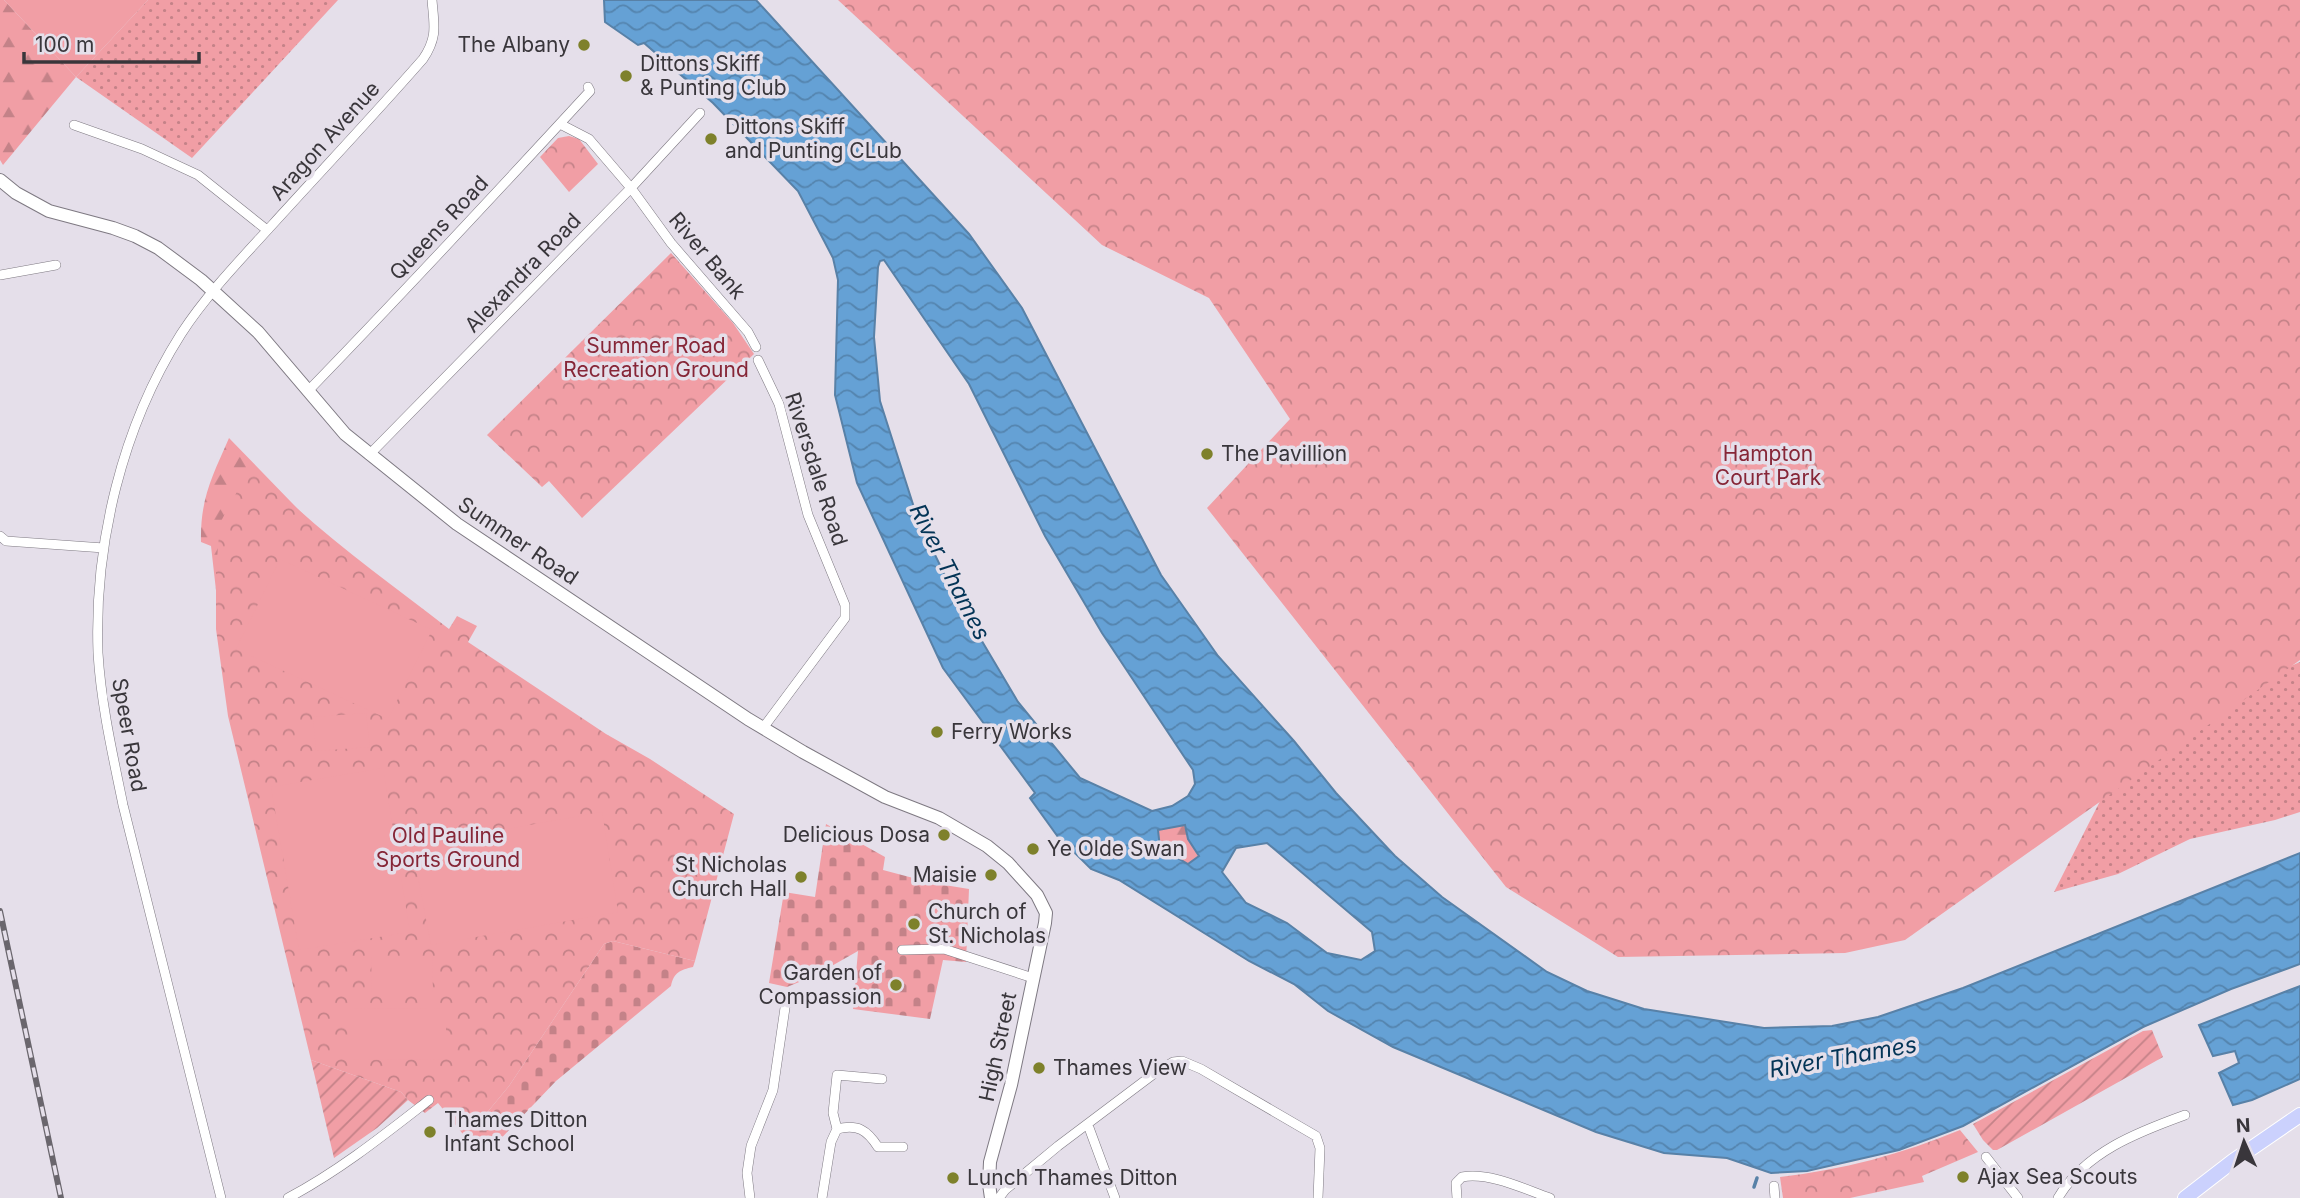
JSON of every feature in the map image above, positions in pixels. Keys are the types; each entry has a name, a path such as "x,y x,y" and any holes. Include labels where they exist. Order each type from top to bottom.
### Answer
{"main road":[{"path":"2185,1198 2242,1154 2300,1115"}],"street":[{"name":"Aragon Avenue","path":"212,293 423,59 432,45 435,31 432,0"},
{"name":"Queens Road","path":"309,390 433,262 590,91 588,87"},
{"name":"Alexandra Road","path":"369,454 631,188 700,113"},
{"name":"River Bank","path":"560,124 589,139 631,188 671,243 748,332 756,347"},
{"path":"74,125 142,149 198,175 267,230"},
{"name":"Summer Road","path":"2,185 49,211 135,236 158,248 201,280 212,293 258,332 345,434 457,524 763,728 885,797 931,814 972,837 1008,863 1043,903"},
{"path":"0,275 56,265"},
{"name":"Speer Road","path":"212,293 181,334 140,415 122,460 109,513 104,548 98,657 123,805 221,1198"},
{"name":"Riversdale Road","path":"758,360 779,404 808,516 845,605 845,618 763,728"},
{"path":"0,536 6,541 104,548"},
{"name":"High Street","path":"991,1198 990,1162 1011,1085 1044,938 1046,913 1043,903"},
{"path":"902,950 944,949 1033,978"},
{"path":"750,1198 747,1173 751,1146 773,1090 786,1001"},
{"path":"999,1198 1058,1146 1155,1073 1173,1062 1182,1060 1311,1132 1319,1140 1318,1198"},
{"path":"822,1198 831,1142 837,1129 833,1113 837,1075 882,1079"},
{"path":"288,1198 365,1149 429,1100"},
{"path":"2058,1198 2084,1167 2110,1148 2134,1133 2185,1115"},
{"path":"1088,1125 1115,1198"},
{"path":"837,1129 862,1128 869,1133 878,1147 903,1147"},
{"path":"1986,1157 2012,1196"},
{"path":"1457,1198 1456,1183 1469,1175 1550,1198"},
{"path":"1773,1186 1775,1198"}],"green space":[{"path":"0,0 4,0 76,77 3,165 0,160"},
{"path":"4,0 148,0 76,77"},
{"path":"148,0 338,0 192,158 76,77"},
{"name":"Hampton Court Park","path":"838,0 2300,0 2300,660 1905,940 1845,953 1618,957 1506,887 1207,508 1290,419 1209,298 1102,245"},
{"path":"569,136 579,139 598,164 569,192 540,157 558,138"},
{"name":"Summer Road Recreation Ground","path":"671,253 733,323 754,354 582,518 549,481 542,487 487,435"},
{"path":"229,438 325,537 218,608 211,546 201,542 201,527 208,489"},
{"name":"Old Pauline Sports Ground","path":"252,464 322,530 449,629 457,616 477,626 468,642 606,734 650,759 734,814 695,961 613,941 604,944 509,1086 466,1138 438,1103 425,1113 401,1092 311,1060 228,716 216,629 216,571 220,523"},
{"path":"280,559 432,630 388,719 236,649"},
{"path":"2300,662 2300,812 2190,839 2118,874 2054,892 2135,732"},
{"path":"366,713 370,747 316,751 313,717"},
{"path":"383,768 410,932 299,950 271,787"},
{"path":"602,812 618,912 431,945 412,846"},
{"path":"826,824 885,857 883,870 932,883 969,889 966,962 943,960 930,1019 853,1009 858,951 814,976 787,987 769,983 784,892 815,897"},
{"path":"1185,825 1188,839 1199,856 1188,865 1160,848 1158,830"},
{"path":"613,941 695,961 693,967 676,975 671,986 556,1081 490,1150 483,1152 466,1138 509,1086 604,944"},
{"path":"371,956 432,956 433,993 372,993"},
{"path":"446,1008 446,1059 349,1060 349,1009"},
{"path":"2152,1030 2163,1057 1997,1150 1993,1150 1983,1140 1973,1124 2143,1031"},
{"path":"311,1060 401,1092 408,1100 377,1128 334,1158"},
{"path":"1960,1130 1978,1152 1922,1176 1924,1182 1850,1198 1783,1198 1780,1177 1871,1160"}],"water":[{"name":"River Thames","path":"604,0 756,0 969,234 1022,308 1161,575 1218,656 1294,741 1336,793 1395,856 1442,897 1547,972 1587,991 1644,1009 1764,1028 1832,1026 1878,1017 1963,988 2300,853 2300,964 2231,989 2143,1027 1963,1126 1899,1150 1807,1171 1771,1173 1727,1158 1664,1153 1596,1132 1393,1047 1328,1011 1294,984 1249,961 1119,880 1091,869 1066,848 1030,798 1035,793 943,668 857,483 835,395 838,280 833,258 798,191 713,103 644,43 638,45 605,22","holes":["884,260 969,384 1045,536 1102,633 1193,770 1195,784 1188,796 1172,806 1152,811 1080,778 1018,702 954,594 918,520 880,401 874,337 878,267 880,261","1185,825 1188,839 1199,856 1188,864 1160,848 1158,830","1267,843 1372,932 1375,951 1361,960 1327,953 1287,923 1246,903 1222,872 1236,848"]},
{"path":"2300,986 2300,1079 2252,1100 2233,1105 2219,1073 2239,1063 2235,1051 2213,1056 2199,1025"}],"waterway":[{"path":"1754,1187 1757,1178"}],"railway":[{"path":"0,911 61,1198"}],"place":[{"name":"The Albany","path":"584,45"},
{"name":"Dittons Skiff & Punting Club","path":"626,76"},
{"name":"Dittons Skiff and Punting CLub","path":"711,139"},
{"name":"The Pavillion","path":"1207,454"},
{"name":"Ferry Works","path":"937,732"},
{"name":"Delicious Dosa","path":"944,835"},
{"name":"Ye Olde Swan","path":"1033,849"},
{"name":"Maisie","path":"991,875"},
{"name":"St Nicholas Church Hall","path":"801,877"},
{"name":"Church of St. Nicholas","path":"914,924"},
{"name":"Garden of Compassion","path":"896,985"},
{"name":"Thames View","path":"1039,1068"},
{"name":"Thames Ditton Infant School","path":"430,1132"},
{"name":"Ajax Sea Scouts","path":"1963,1177"},
{"name":"Lunch Thames Ditton","path":"953,1178"}]}
